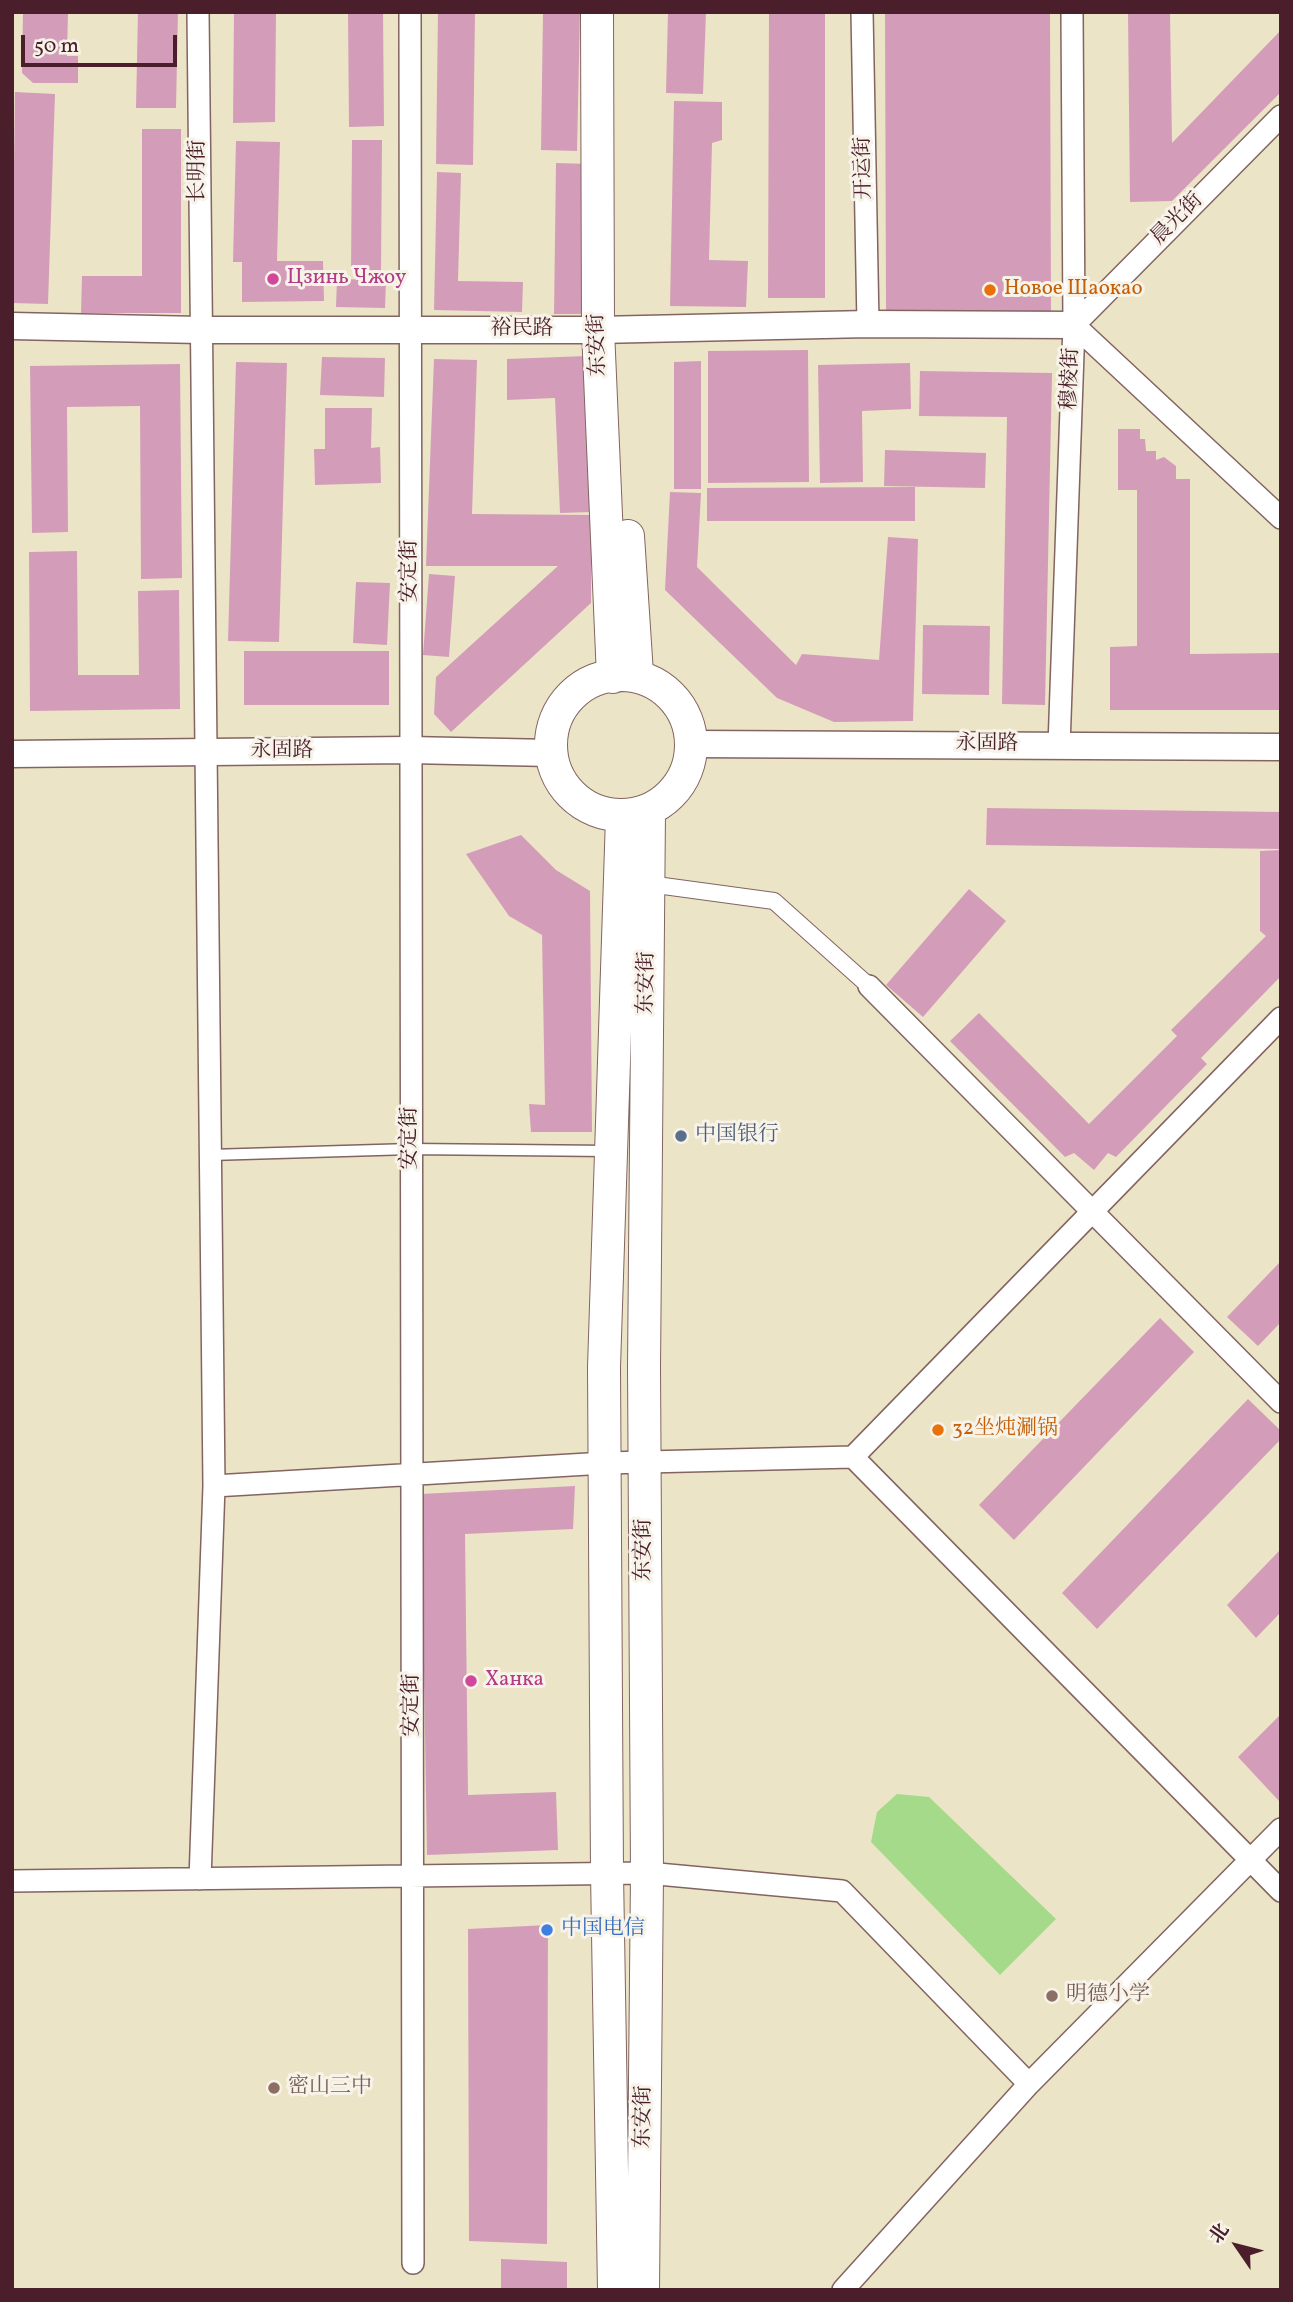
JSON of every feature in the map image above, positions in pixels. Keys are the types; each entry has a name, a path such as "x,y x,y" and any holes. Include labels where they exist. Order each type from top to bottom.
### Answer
{"main road":[{"name":"东安街","path":"597,12 607,330 625,676"},
{"name":"东安街","path":"607,330 614,12"},
{"path":"625,676 670,694 686,717 692,744 688,771 672,795 636,814 594,812 571,797 555,774 551,753 554,719 569,696 592,680 625,676"},
{"name":"东安街","path":"636,814 649,884 645,1462 647,1873 643,2290"},
{"name":"东安街","path":"614,2290 607,1873 604,1367 611,1151 636,814"}],"street":[{"name":"长明街","path":"198,12 214,1486 200,1879"},
{"name":"安定街","path":"410,12 412,329 409,751 414,1876 412,2263"},
{"name":"开运街","path":"862,12 868,324"},
{"name":"穆棱街","path":"1059,746 1074,325 1072,12"},
{"name":"晨光街","path":"1074,325 1281,116"},
{"name":"裕民路","path":"12,326 200,330 607,330 868,324 1074,325"},
{"path":"1074,325 1281,518"},
{"name":"永固路","path":"692,744 1281,747"},
{"name":"永固路","path":"12,754 409,751 551,753"},
{"path":"649,884 774,901 869,986 1281,1402"},
{"path":"214,1486 605,1463 853,1457 1281,1018"},
{"path":"853,1457 1281,1891"},
{"path":"843,2290 1029,2084 1281,1829"},
{"path":"12,1881 647,1873 842,1891 1029,2084"}],"lane":[{"path":"210,1155 411,1149 611,1151"}],"green space":[{"path":"897,1794 929,1797 1056,1919 1000,1975 871,1842 877,1812"}],"building":[{"path":"23,12 68,12 67,56 78,56 78,83 33,83 22,73"},
{"path":"138,12 178,12 176,108 136,108"},
{"path":"234,12 276,12 275,122 233,123"},
{"path":"348,12 383,12 384,126 349,127"},
{"path":"438,12 475,12 473,165 436,164"},
{"path":"543,12 580,12 577,151 541,150"},
{"path":"668,12 706,12 703,94 666,93"},
{"path":"769,12 825,12 825,298 768,298"},
{"path":"885,12 1050,12 1051,311 886,313"},
{"path":"1128,12 1170,12 1172,143 1281,30 1281,92 1172,201 1130,202"},
{"path":"15,92 55,94 48,304 12,303"},
{"path":"674,101 722,102 722,140 712,143 709,260 748,261 746,307 670,306"},
{"path":"142,129 181,129 181,313 81,313 82,276 142,276"},
{"path":"352,140 382,140 381,271 351,271"},
{"path":"236,141 280,142 277,261 323,261 324,301 242,302 242,262 233,262"},
{"path":"556,163 590,164 588,314 554,314"},
{"path":"437,172 461,173 458,281 523,282 522,312 434,310"},
{"path":"337,279 386,280 385,308 336,307"},
{"path":"808,350 809,482 708,483 708,351"},
{"path":"587,356 593,512 560,513 555,398 507,400 507,359"},
{"path":"322,357 385,358 384,397 320,395"},
{"path":"434,359 477,360 472,514 591,515 591,603 451,732 434,714 436,677 558,566 426,566"},
{"path":"701,361 701,489 674,489 674,362"},
{"path":"236,362 287,363 279,642 228,641"},
{"path":"910,363 911,409 862,411 863,482 820,483 818,365"},
{"path":"180,364 182,578 141,579 140,406 67,407 68,532 32,533 30,366"},
{"path":"920,371 1052,373 1045,705 1002,704 1007,417 919,416"},
{"path":"325,408 372,408 371,448 380,447 381,483 315,485 314,449 325,449"},
{"path":"1118,429 1140,429 1140,439 1145,439 1146,451 1156,451 1156,460 1164,457 1176,466 1176,479 1190,479 1190,654 1281,653 1281,710 1110,710 1110,647 1137,646 1137,490 1118,490"},
{"path":"885,450 986,453 985,488 884,486"},
{"path":"915,487 915,521 707,521 707,488"},
{"path":"670,492 701,493 697,567 796,665 802,654 879,660 888,537 918,539 913,721 834,722 777,698 665,590"},
{"path":"77,551 78,675 139,675 138,591 179,590 180,709 30,711 29,552"},
{"path":"429,574 455,576 449,657 423,655"},
{"path":"356,582 390,583 387,645 353,643"},
{"path":"923,625 990,626 989,695 922,694"},
{"path":"244,651 389,651 389,705 244,705"},
{"path":"987,808 1281,812 1281,849 986,845"},
{"path":"521,835 556,870 590,891 592,1132 531,1132 529,1104 545,1105 542,935 509,916 466,854"},
{"path":"1281,850 1281,976 1201,1058 1207,1064 1116,1157 1108,1153 1094,1170 1074,1153 1065,1157 950,1041 979,1013 1089,1124 1177,1036 1171,1030 1266,936 1260,931 1260,851"},
{"path":"969,889 1006,921 923,1017 886,985"},
{"path":"1281,1261 1281,1322 1258,1346 1227,1317"},
{"path":"1160,1318 1194,1352 1014,1540 979,1505"},
{"path":"1248,1399 1281,1431 1281,1439 1097,1629 1062,1593"},
{"path":"575,1486 573,1529 465,1534 468,1795 556,1792 558,1850 427,1855 421,1494"},
{"path":"1281,1549 1281,1612 1256,1638 1227,1605"},
{"path":"1281,1714 1281,1799 1279,1801 1238,1757"},
{"path":"548,1925 547,2244 469,2241 468,1929"},
{"path":"501,2259 567,2262 567,2290 501,2290"}],"place":[{"name":"Цзинь Чжоу","path":"273,279"},
{"name":"Новое Шаокао","path":"990,290"},
{"name":"中国银行","path":"681,1136"},
{"name":"32坐炖涮锅","path":"938,1430"},
{"name":"Ханка","path":"471,1681"},
{"name":"中国电信","path":"547,1930"},
{"name":"明德小学","path":"1052,1996"},
{"name":"密山三中","path":"274,2088"}]}
